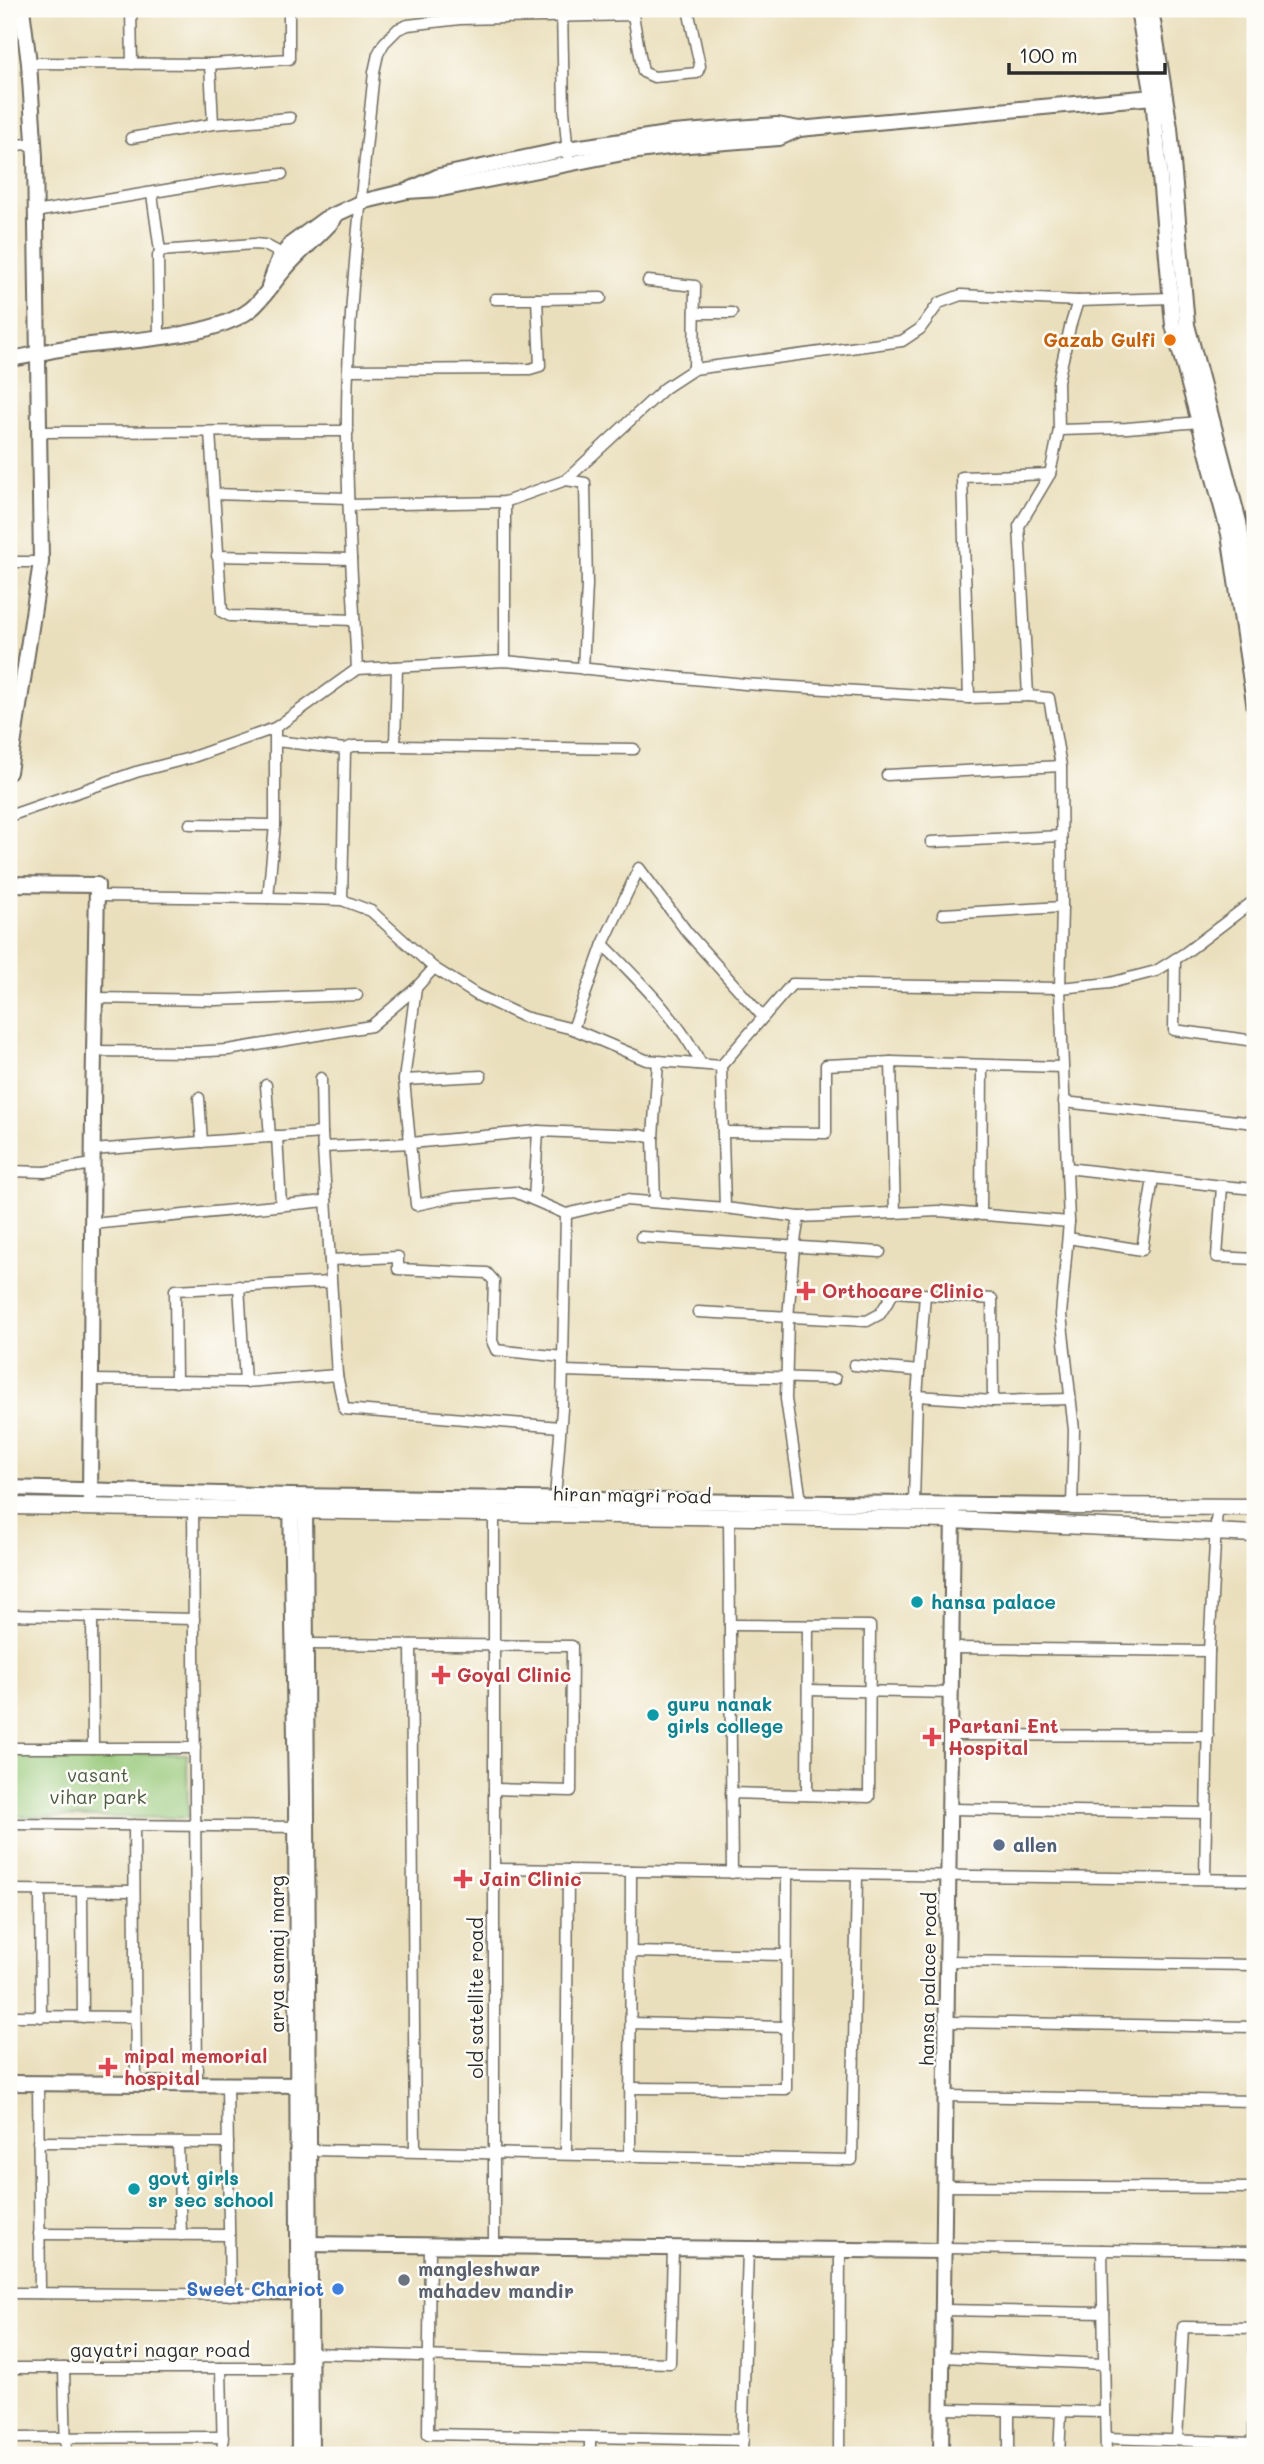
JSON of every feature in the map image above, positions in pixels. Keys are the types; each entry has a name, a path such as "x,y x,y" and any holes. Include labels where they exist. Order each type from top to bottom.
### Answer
{"main road":[{"name":"hiran magri road","path":"9,1506 90,1508 193,1501 494,1506 729,1517 1071,1524 1255,1534"},
{"path":"1072,1506 1255,1507"}],"street":[{"path":"9,772 41,562 34,144 29,63 22,9"},
{"path":"131,9 132,64"},
{"path":"29,63 210,64 289,59 289,9"},
{"path":"356,669 349,501 348,370 360,203 378,54 393,33 408,25 562,14 633,15 643,72 654,77 697,73 700,66 688,9"},
{"path":"1138,9 1153,97 1173,326 1229,534 1255,709"},
{"path":"1151,9 1167,99 1187,325 1239,522 1255,628"},
{"path":"562,14 568,156"},
{"path":"210,64 213,124"},
{"path":"269,286 282,254 312,227 342,210 407,191 439,176 568,156 686,132 777,125 799,129 1153,97"},
{"path":"131,138 213,124 290,118"},
{"path":"9,145 34,144"},
{"path":"35,212 219,181 282,174"},
{"path":"152,194 160,251 159,337"},
{"path":"9,359 201,329 240,315 260,301 269,286 342,210"},
{"path":"160,251 254,244 265,245 282,254"},
{"path":"648,281 695,286 694,369"},
{"path":"214,494 349,501 505,502 566,480 665,388 694,369 902,341 920,329 939,303 961,295 1078,301 1171,298"},
{"path":"495,299 601,298"},
{"path":"348,370 530,369 540,366 537,299"},
{"path":"1028,696 1019,526 1050,474 1059,430 1058,382 1078,301"},
{"path":"695,313 732,313"},
{"path":"1059,430 1200,422"},
{"path":"40,432 348,431"},
{"path":"210,432 222,612 230,616 354,620"},
{"path":"969,698 962,477 1050,474"},
{"path":"566,480 584,483 587,585 583,669"},
{"path":"505,502 505,661"},
{"path":"217,556 351,559"},
{"path":"9,562 41,562"},
{"path":"9,816 136,772 190,758 275,727 356,669 505,661 745,684 969,698 1049,698 1061,766 1060,988 1069,1222 1061,1315 1074,1430 1072,1506 555,1498 494,1506"},
{"path":"395,746 397,667"},
{"path":"268,898 275,825 275,727"},
{"path":"276,741 345,749 353,746 395,746 634,749"},
{"path":"342,900 345,749"},
{"path":"887,775 1061,766"},
{"path":"190,824 275,825"},
{"path":"931,842 1061,836"},
{"path":"573,1029 603,944 639,868 687,932 763,1017"},
{"path":"9,884 97,885 90,1508"},
{"path":"97,896 342,900 371,911 434,968 477,995 524,1017 573,1029 646,1060 721,1066"},
{"path":"725,1208 721,1066 792,984 1060,988 1110,983 1156,971 1255,900"},
{"path":"943,914 1062,907"},
{"path":"603,944 634,975 692,1046 701,1064"},
{"path":"1175,959 1174,1030 1255,1041"},
{"path":"94,1051 228,1050 371,1026 416,988 434,968"},
{"path":"416,988 404,1080 416,1205 453,1197 515,1192 566,1214 625,1200 799,1217 939,1211 1069,1222"},
{"path":"96,998 215,1000 357,995"},
{"path":"655,1202 653,1138 658,1061"},
{"path":"723,1132 826,1133 827,1065 891,1062 1062,1067"},
{"path":"891,1062 895,1213"},
{"path":"981,1215 982,1065"},
{"path":"404,1080 481,1076"},
{"path":"321,1078 337,1375 344,1409 560,1427"},
{"path":"266,1085 281,1204"},
{"path":"199,1098 202,1142"},
{"path":"1064,1102 1255,1123"},
{"path":"323,1147 411,1143 538,1131 640,1135 653,1138"},
{"path":"534,1200 538,1131"},
{"path":"9,1171 45,1172 92,1157 202,1142 322,1133"},
{"path":"1067,1168 1255,1189"},
{"path":"1068,1238 1142,1250 1153,1178"},
{"path":"1222,1186 1217,1257 1255,1259"},
{"path":"92,1224 326,1201"},
{"path":"555,1498 563,1371 566,1214"},
{"path":"799,1217 788,1318 786,1399 801,1501"},
{"path":"641,1237 880,1252"},
{"path":"330,1259 398,1257 398,1269 487,1273 494,1281 492,1341 496,1350 563,1357"},
{"path":"176,1382 175,1290 331,1282"},
{"path":"239,1286 244,1382"},
{"path":"698,1312 867,1321 880,1314 894,1292 992,1298 993,1401"},
{"path":"914,1502 917,1396 925,1295"},
{"path":"854,1365 919,1371"},
{"path":"563,1371 835,1379"},
{"path":"91,1380 244,1382 337,1375"},
{"path":"917,1396 993,1401 1070,1399"},
{"path":"9,1488 90,1490 193,1501 197,2084"},
{"path":"9,1824 302,1827 306,1644 298,1503"},
{"name":"arya samaj marg","path":"298,1503 306,2363 299,2455"},
{"name":"hansa palace road","path":"941,2455 953,1503"},
{"name":"old satellite road","path":"494,1506 494,2246"},
{"path":"1205,1879 1209,1651 1217,1508"},
{"path":"729,1517 732,1873"},
{"path":"9,1615 194,1619"},
{"path":"92,1617 93,1748"},
{"path":"730,1625 870,1626 869,1797 731,1793"},
{"path":"807,1795 808,1626"},
{"path":"306,1644 572,1646 571,1790 494,1789"},
{"path":"411,1645 415,2151"},
{"path":"952,1648 1209,1651"},
{"path":"808,1690 951,1693"},
{"path":"950,1735 1208,1736"},
{"path":"9,1748 195,1748"},
{"path":"950,1809 1206,1813"},
{"path":"134,1825 136,2084"},
{"path":"494,1869 1255,1880"},
{"path":"566,2154 568,1870"},
{"path":"630,2155 631,1871"},
{"path":"631,2088 786,2089 787,1874"},
{"path":"309,2150 852,2160 857,1875"},
{"path":"9,1890 135,1891"},
{"path":"40,1890 41,2017"},
{"path":"82,1891 83,2017"},
{"path":"631,1952 786,1955"},
{"path":"947,1961 1255,1965"},
{"path":"9,2016 135,2017"},
{"path":"947,2022 1255,2027"},
{"path":"631,2023 786,2027"},
{"path":"9,2083 302,2085 309,2150 304,2244 1255,2252"},
{"path":"38,2083 40,2293"},
{"path":"227,2084 230,2295"},
{"path":"946,2096 1255,2101"},
{"path":"38,2142 228,2143"},
{"path":"178,2143 181,2235"},
{"path":"944,2186 1255,2188"},
{"path":"39,2234 229,2235"},
{"path":"429,2246 428,2434 743,2440"},
{"name":"gayatri nagar road","path":"9,2368 221,2368 428,2356 670,2362 673,2248"},
{"path":"742,2455 748,2249"},
{"path":"839,2455 840,2250"},
{"path":"1102,2250 1106,2455"},
{"path":"9,2293 304,2295"},
{"path":"943,2310 1104,2313"},
{"path":"1106,2438 1255,2443 1255,2328 1183,2327 1177,2440"},
{"path":"942,2357 1104,2364"},
{"path":"306,2363 311,2455"},
{"path":"64,2368 66,2455"},
{"path":"221,2368 223,2455"},
{"path":"942,2409 1105,2413"},
{"path":"1009,2411 1009,2455"},
{"path":"1059,2455 1060,2412"},
{"path":"9,2438 223,2437"},
{"path":"590,2437 590,2455"},
{"path":"1221,2455 1222,2442"}],"green space":[{"name":"vasant vihar park","path":"9,1753 187,1754 188,1818 9,1816"}],"place":[{"name":"Gazab Gulfi","path":"1170,340"},
{"name":"Orthocare Clinic","path":"806,1291"},
{"name":"hansa palace","path":"917,1602"},
{"name":"Goyal Clinic","path":"441,1675"},
{"name":"guru nanak girls college","path":"653,1715"},
{"name":"Partani Ent Hospital","path":"932,1737"},
{"name":"allen","path":"999,1845"},
{"name":"Jain Clinic","path":"463,1879"},
{"name":"mipal memorial hospital","path":"108,2067"},
{"name":"govt girls sr sec school","path":"134,2189"},
{"name":"mangleshwar mahadev mandir","path":"404,2280"},
{"name":"Sweet Chariot","path":"338,2289"}]}
